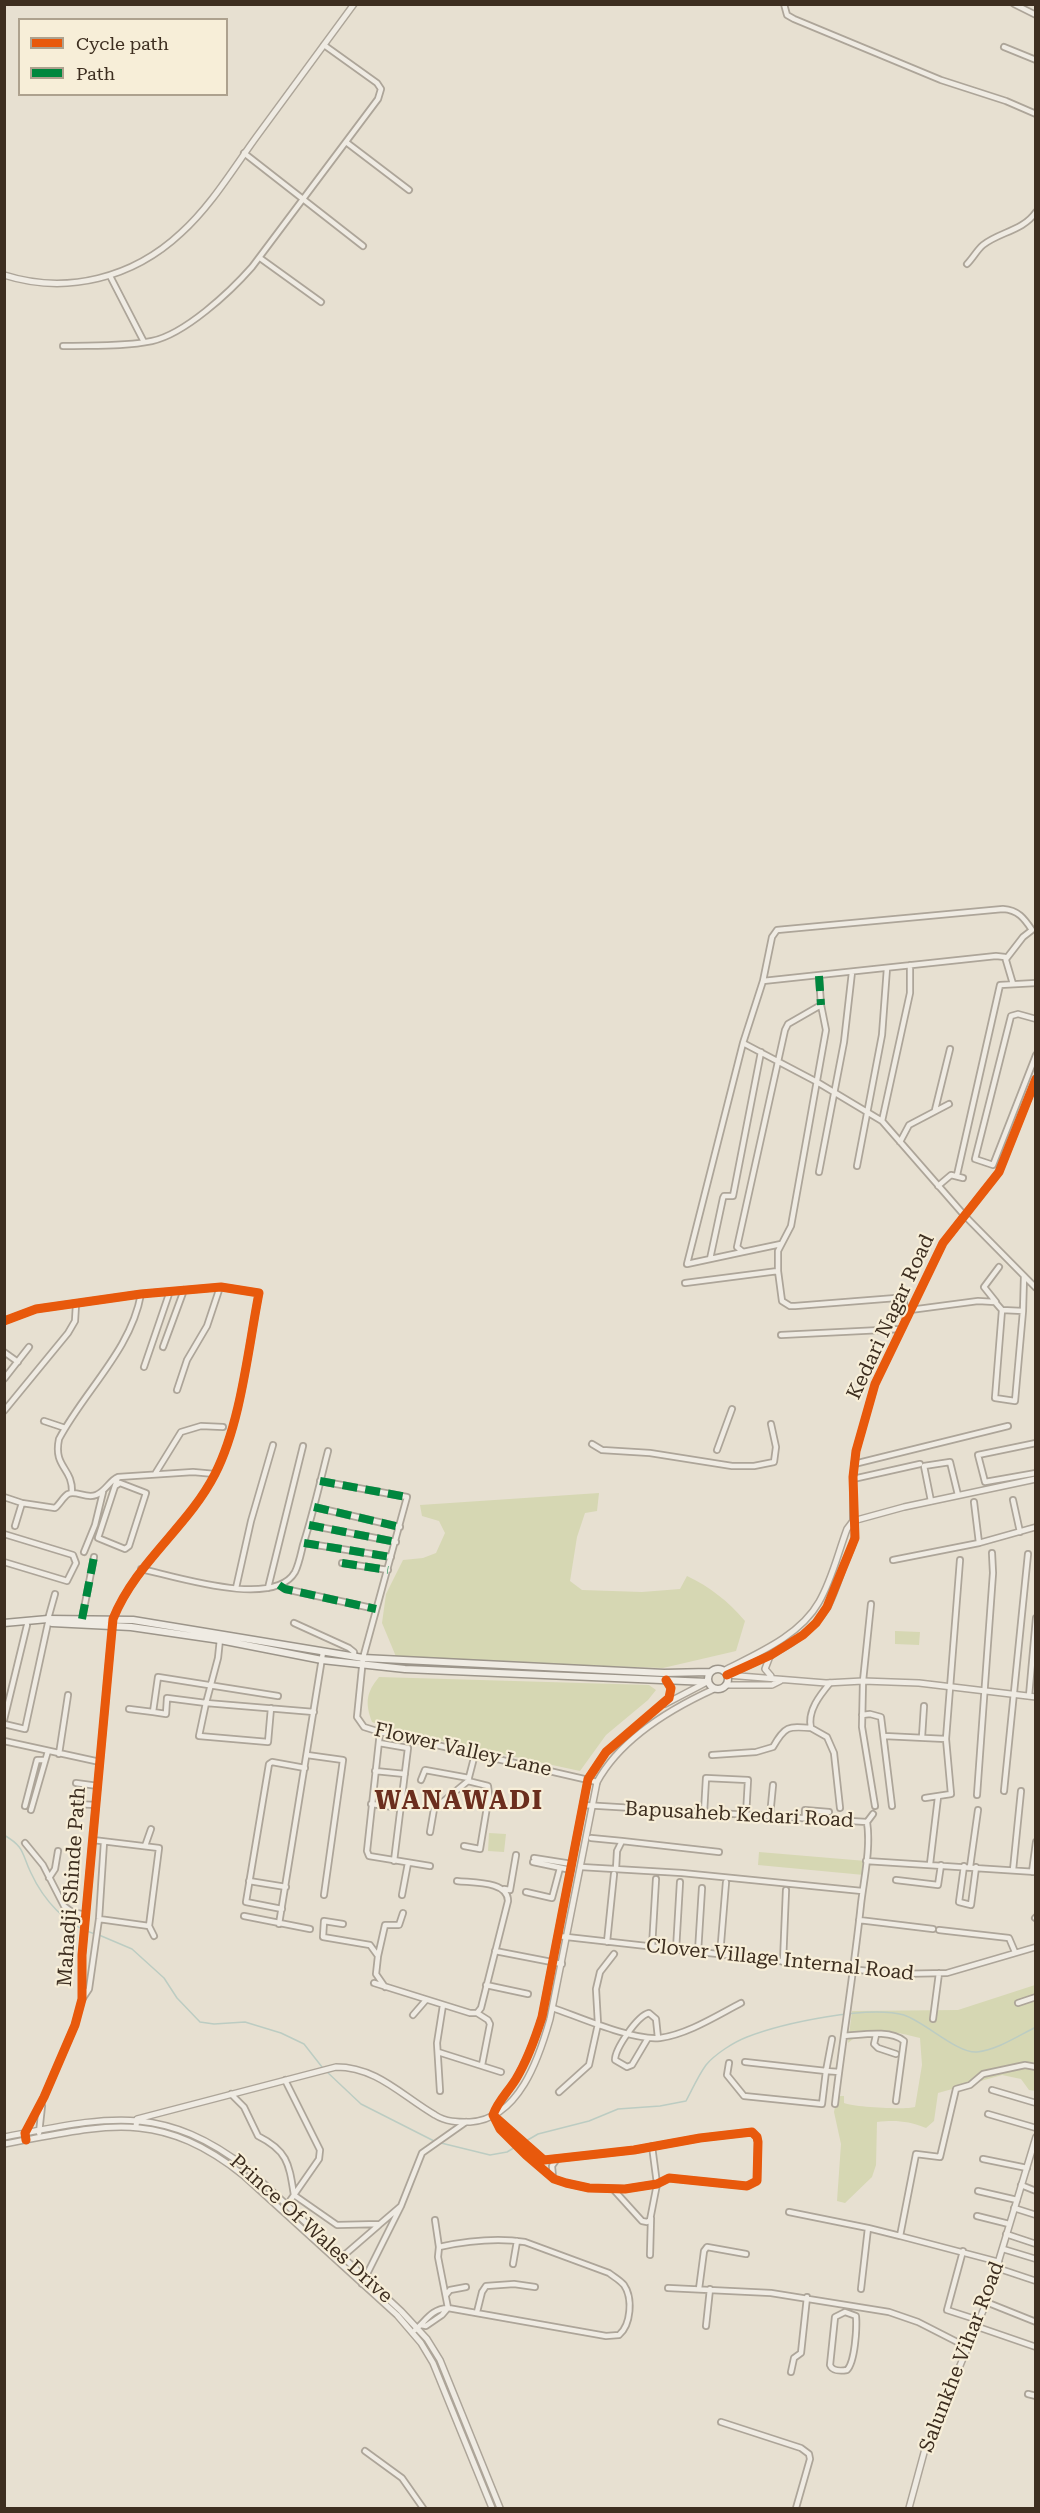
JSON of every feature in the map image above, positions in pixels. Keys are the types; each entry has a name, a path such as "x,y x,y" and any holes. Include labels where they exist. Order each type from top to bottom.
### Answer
{"main road":[{"path":"4,1625 27,1625 48,1621 113,1622 220,1640 405,1669 708,1682 714,1689 721,1689 726,1685 725,1673 717,1669 710,1672 652,1672 363,1662 354,1657 323,1656 221,1633 113,1622 82,1619 48,1621 4,1625"},
{"path":"708,1682 710,1672"}],"street":[{"path":"4,275 35,284 62,285 110,276 158,251 181,234 354,4"},
{"path":"784,4 787,15 794,19 941,80 1006,101 1035,114"},
{"path":"1014,4 1035,15"},
{"path":"63,346 144,342 168,334 192,320 236,286 260,258 378,99 381,89 377,83 324,45"},
{"path":"1004,47 1035,60"},
{"path":"346,142 409,190"},
{"path":"244,153 363,246"},
{"path":"967,264 983,245 1014,230 1029,220 1035,212"},
{"path":"260,258 321,302"},
{"path":"110,276 144,342"},
{"path":"781,1244 687,1264 743,1043 763,981 772,937 777,930 944,913 1012,910 1021,915 1032,930 1015,945 1006,959"},
{"path":"763,981 1004,956 1013,984"},
{"path":"882,1121 910,993 910,965"},
{"path":"857,1166 882,1035 887,968"},
{"path":"819,1172 849,1010 852,972"},
{"path":"819,976 826,1030 790,1226 781,1244 778,1271 779,1291 785,1305 795,1306 896,1298 904,1302 906,1319"},
{"path":"957,1175 1000,985 1035,983"},
{"path":"743,1252 737,1247 787,1026 821,1005"},
{"path":"1035,1019 1018,1014 1011,1016 975,1159 993,1165 1035,1055"},
{"path":"743,1043 817,1082 882,1121 964,1215 1035,1286"},
{"path":"935,1110 950,1049"},
{"path":"710,1259 723,1198 733,1196 761,1052"},
{"name":"Kedari Nagar Road","path":"853,1521 854,1464 874,1384 943,1243 999,1173 1035,1079"},
{"path":"900,1142 909,1125 950,1104"},
{"path":"1011,1119 1019,1122"},
{"path":"939,1186 948,1176 957,1175 963,1178"},
{"path":"999,1267 984,1287 1002,1310 995,1398 1015,1401 1024,1275"},
{"path":"685,1283 778,1271"},
{"path":"177,1390 187,1360 207,1326 220,1287"},
{"path":"4,1321 36,1309 141,1294 220,1287 260,1293 233,1424 215,1474 195,1505 127,1588 113,1622"},
{"path":"163,1347 184,1290"},
{"path":"144,1367 170,1291"},
{"path":"72,1493 71,1476 59,1462 57,1450 59,1439 121,1345 133,1321 141,1294"},
{"path":"910,1310 978,1301 997,1304"},
{"path":"4,1411 68,1333 75,1321 76,1304"},
{"path":"1002,1310 1023,1311"},
{"path":"781,1335 901,1329"},
{"path":"4,1379 29,1347"},
{"path":"4,1352 18,1362"},
{"path":"717,1450 732,1409"},
{"path":"44,1421 65,1428"},
{"path":"592,1444 602,1450 650,1453 732,1466 754,1466 774,1462 776,1447 771,1424"},
{"path":"155,1475 181,1432 201,1425 224,1427"},
{"path":"854,1464 1008,1426"},
{"path":"986,1489 978,1455 1035,1443"},
{"path":"236,1588 251,1521 273,1445"},
{"path":"268,1588 303,1446"},
{"path":"141,1569 236,1588 268,1588 287,1581 295,1572 328,1451"},
{"path":"931,1501 924,1466 946,1461 950,1462 958,1496"},
{"path":"853,1479 920,1464"},
{"path":"84,1552 103,1492 112,1480 118,1477 193,1472 215,1474"},
{"path":"985,1482 1035,1473"},
{"path":"117,1485 120,1483 129,1485 146,1493 129,1546 125,1549 98,1538 118,1477"},
{"path":"725,1673 768,1647 809,1617 819,1603 847,1529 853,1521 931,1501 1035,1479"},
{"name":"Flower Valley Lane","path":"320,1481 407,1497 363,1662 357,1717 364,1727 597,1782"},
{"path":"4,1497 22,1503 55,1508 65,1495 72,1493 92,1497 103,1492"},
{"path":"1013,1500 1020,1532"},
{"path":"974,1502 979,1543"},
{"path":"15,1526 22,1503"},
{"path":"314,1507 400,1527"},
{"path":"725,1673 771,1655 803,1635 816,1623 827,1608 855,1538 853,1521"},
{"path":"309,1525 396,1542"},
{"path":"893,1560 979,1543 1035,1527"},
{"path":"4,1534 73,1555 76,1563 67,1581 4,1562"},
{"path":"304,1543 391,1557"},
{"path":"977,1795 986,1692 993,1573 992,1554"},
{"path":"1004,1791 1028,1554"},
{"path":"82,1619 94,1557"},
{"path":"925,1798 951,1794 946,1739 960,1560"},
{"path":"342,1563 388,1570"},
{"path":"279,1585 285,1589 376,1609"},
{"path":"27,1625 4,1722 25,1729 56,1594"},
{"path":"871,1604 862,1715 875,1806"},
{"path":"725,1673 830,1683 863,1681 919,1683 1032,1697 1035,1618"},
{"name":"Mahadji Shinde Path","path":"25,2133 44,2097 74,2029 82,1999 82,1954 113,1622"},
{"path":"294,1623 349,1648 354,1652 354,1657"},
{"path":"221,1633 218,1658 199,1736 268,1742 272,1708"},
{"path":"771,1655 765,1669 771,1677"},
{"path":"279,1924 323,1656"},
{"path":"153,1712 158,1677 278,1696"},
{"path":"658,1708 671,1693 666,1680"},
{"path":"726,1685 772,1685 781,1680"},
{"path":"493,2115 544,2160 752,2132 758,2142 758,2181 751,2186 672,2178 657,2184 589,2188 554,2179 500,2129 493,2115 498,2102 516,2079 533,2048 553,1962 588,1779 606,1752 631,1728 658,1708 708,1682"},
{"path":"812,1728 809,1719 815,1704 830,1683"},
{"path":"136,2126 137,2119 336,2067 349,2067 370,2073 391,2084 437,2116 454,2122 466,2122 493,2115 512,2102 541,2051 553,2008 597,1782 613,1759 637,1736 685,1702 714,1689"},
{"path":"59,1754 68,1695"},
{"path":"129,1709 166,1714 167,1698 314,1712"},
{"path":"922,1737 924,1707"},
{"path":"862,1715 870,1714 881,1717 892,1806"},
{"path":"712,1755 756,1752 773,1748 782,1731 792,1726 812,1728 827,1737 834,1753 840,1808"},
{"path":"380,1732 367,1851 369,1856 430,1866"},
{"path":"884,1736 946,1739"},
{"path":"4,1742 100,1762"},
{"path":"379,1743 408,1748 394,1861"},
{"path":"32,1810 48,1751"},
{"path":"430,1832 434,1809 469,1779 475,1754"},
{"path":"307,1755 343,1760 324,1895"},
{"path":"25,1806 37,1760 45,1760"},
{"path":"282,1909 246,1902 249,1881 269,1764 306,1768"},
{"path":"421,1780 425,1770 469,1779 488,1786 489,1795 480,1849 464,1846"},
{"path":"375,1772 405,1774"},
{"path":"704,1813 706,1778 748,1780 746,1815"},
{"path":"76,1784 98,1786"},
{"path":"770,1816 773,1785"},
{"path":"1013,1870 1021,1791"},
{"path":"930,1864 938,1797"},
{"path":"75,1804 96,1805"},
{"path":"371,1804 401,1808"},
{"name":"Bapusaheb Kedari Road","path":"583,1805 867,1822 866,1861 854,1970 835,2104"},
{"path":"805,1818 805,1810 829,1812"},
{"path":"964,1866 959,1902 971,1905 978,1810"},
{"path":"867,1822 873,1814"},
{"path":"145,1846 151,1829"},
{"path":"591,1838 719,1852"},
{"path":"93,1840 159,1848 149,1926 154,1936"},
{"path":"607,1942 617,1851 622,1841"},
{"path":"82,1999 89,1989 97,1935 104,1842"},
{"path":"866,1861 1034,1872 1035,1842"},
{"path":"25,1843 43,1865 64,1906 72,1912 86,1915"},
{"path":"49,1878 56,1869 58,1851"},
{"path":"457,1881 510,1890 516,1856"},
{"path":"534,1860 571,1867 560,1868 534,1860"},
{"path":"402,1895 408,1863"},
{"path":"896,1880 938,1885 941,1865"},
{"path":"581,1867 615,1871 681,1873 862,1891"},
{"path":"526,1892 552,1898 560,1868"},
{"path":"652,1947 656,1879"},
{"path":"249,1881 286,1887"},
{"path":"676,1950 680,1882"},
{"path":"720,1955 726,1882"},
{"path":"698,1952 702,1888"},
{"path":"477,2013 481,2008 508,1901 508,1894 504,1889"},
{"path":"783,1962 786,1890"},
{"path":"385,1987 376,1974 385,1925 399,1925 403,1913"},
{"path":"244,1916 310,1929"},
{"path":"99,1919 149,1926"},
{"path":"859,1920 1009,1938 1015,1952"},
{"path":"343,1924 324,1921 323,1937 370,1945 378,1956"},
{"name":"Clover Village Internal Road","path":"558,1936 895,1974 947,1973 1035,1947"},
{"path":"495,1951 562,1964"},
{"path":"559,2092 589,2065 598,2024 596,1989 600,1972 614,1954"},
{"path":"933,2019 939,1973"},
{"path":"374,1983 443,2005 477,2013 488,2020 490,2025 482,2065"},
{"path":"486,1985 528,1994"},
{"path":"1018,2003 1035,1997"},
{"path":"413,2015 426,2000"},
{"path":"553,2008 628,2034 658,2038 692,2028 741,2004"},
{"path":"440,2091 438,2035 443,2005"},
{"path":"648,2038 632,2066 627,2067 615,2060 615,2052 640,2016 649,2013 656,2019 658,2038"},
{"path":"876,2035 874,2044 878,2048 896,2054"},
{"path":"844,2036 898,2036 904,2041 896,2100"},
{"path":"729,2063 727,2075 744,2096 822,2104 832,2039"},
{"path":"438,2052 501,2072"},
{"path":"745,2062 839,2072"},
{"path":"900,2236 916,2154 940,2157 956,2089 970,2085 983,2074 1025,2065 1035,2067"},
{"path":"285,2080 320,2150 319,2159 287,2205"},
{"path":"992,2090 1035,2103"},
{"path":"231,2094 244,2107 258,2136 282,2152 289,2164 294,2195 337,2225 380,2224"},
{"name":"Mahadji Shinde Path","path":"39,2138 44,2097"},
{"path":"988,2114 1035,2127"},
{"name":"Prince Of Wales Drive","path":"4,2137 111,2118 137,2119 173,2127 201,2138 226,2152 248,2169 366,2278 417,2329 440,2360 500,2508"},
{"path":"362,2284 401,2206 422,2152 466,2122"},
{"name":"Prince Of Wales Drive","path":"4,2144 111,2125 136,2126 171,2134 198,2144 222,2158 362,2284 417,2329 492,2508"},
{"path":"25,2133 26,2140"},
{"name":"Salunkhe Vihar Road","path":"909,2508 925,2449 986,2302 1035,2144 1035,2137"},
{"path":"650,2254 651,2218 657,2184 652,2146"},
{"path":"554,2179 552,2166 557,2159"},
{"path":"983,2159 1035,2167"},
{"path":"1021,2185 1035,2191"},
{"path":"612,2188 642,2221 647,2222 651,2218"},
{"path":"978,2191 1017,2200"},
{"path":"342,2257 401,2206"},
{"path":"1014,2208 1035,2215"},
{"path":"789,2212 868,2228 963,2252 1035,2281"},
{"path":"977,2216 1009,2224"},
{"path":"435,2220 439,2247 438,2257 448,2308"},
{"path":"861,2289 868,2228"},
{"path":"1006,2234 1035,2244"},
{"path":"417,2329 423,2320 439,2309 448,2308 606,2336 619,2335 624,2331 628,2317 628,2295 620,2280 609,2273 547,2249 517,2241 439,2247"},
{"path":"513,2265 517,2241"},
{"path":"699,2289 704,2251 707,2247 746,2254"},
{"path":"1003,2249 1035,2259"},
{"path":"963,2252 947,2310 1035,2347"},
{"path":"477,2312 482,2292 486,2286 514,2284 535,2286"},
{"path":"446,2295 450,2290 466,2287"},
{"path":"668,2288 807,2297 889,2312 918,2322 967,2347"},
{"path":"706,2326 710,2289"},
{"path":"791,2372 794,2358 801,2353 807,2297"},
{"path":"986,2302 1035,2322"},
{"path":"845,2304 845,2312"},
{"path":"845,2312 856,2316 856,2330 851,2366 841,2371 833,2369 830,2365 835,2317 845,2312"},
{"path":"1028,2394 1035,2396"},
{"path":"721,2422 801,2448 809,2454 810,2459 796,2508"},
{"path":"365,2451 402,2478 423,2508"}],"green space":[{"path":"599,1493 597,1511 585,1513 577,1537 570,1581 582,1590 642,1592 680,1589 687,1576 718,1595 745,1621 736,1651 663,1668 397,1659 382,1623 386,1594 403,1560 423,1558 436,1553 445,1533 439,1521 422,1516 420,1505"},
{"path":"895,1631 920,1632 919,1645 895,1644"},
{"path":"379,1677 649,1685 656,1690 648,1700 606,1735 580,1771 395,1731 372,1722 368,1709 368,1698 371,1688"},
{"path":"489,1833 506,1834 504,1852 488,1851"},
{"path":"759,1852 866,1861 864,1875 758,1865"},
{"path":"1035,1985 1035,2091 1029,2090 1021,2079 1002,2075 938,2093 934,2121 926,2128 902,2122 877,2122 876,2165 872,2177 845,2203 837,2201 841,2144 834,2112 837,2096 844,2096 844,2103 857,2106 915,2107 922,2065 920,2038 874,2031 865,2033 848,2043 852,2011 958,2010"}],"waterway":[{"path":"4,1835 20,1847 36,1883 49,1902 74,1925 95,1934"},
{"path":"99,1935 132,1949 164,1978 177,1998 200,2022 214,2024 245,2022 281,2033 304,2044 322,2067"},
{"path":"526,2141 538,2134 589,2121 618,2109 660,2106 686,2101 706,2065 725,2049 747,2037 803,2021 848,2014 888,2012 904,2015 951,2043 977,2052 1000,2046 1036,2027"},
{"path":"326,2071 361,2104 436,2142"},
{"path":"441,2143 490,2155 507,2152 522,2143"}],"marked path":[{"path":"819,976 821,1005"},
{"path":"320,1481 407,1497"},
{"path":"314,1507 400,1527"},
{"path":"309,1525 396,1542"},
{"path":"304,1543 391,1557"},
{"path":"82,1619 94,1557"},
{"path":"342,1563 388,1570"},
{"path":"279,1585 285,1589 376,1609"}],"cycle path":[{"path":"727,1675 771,1655 803,1635 816,1623 827,1607 855,1538 853,1477 856,1451 875,1384 943,1243 999,1172 1036,1079"},
{"path":"4,1321 36,1309 141,1294 221,1287 259,1293 237,1409 224,1454 204,1493 148,1562 123,1599 113,1619 82,1955 82,1999 75,2025 44,2097 25,2133 26,2140"},
{"path":"493,2115 544,2160 634,2150 700,2138 752,2132 758,2142 757,2181 747,2186 669,2178 657,2184 625,2189 589,2188 566,2183 554,2179 526,2155 500,2129 493,2115 524,2064 542,2017 588,1779 606,1752 669,1698 671,1688 666,1680"}],"district":[{"name":"WANAWADI","path":"459,1801"}]}
